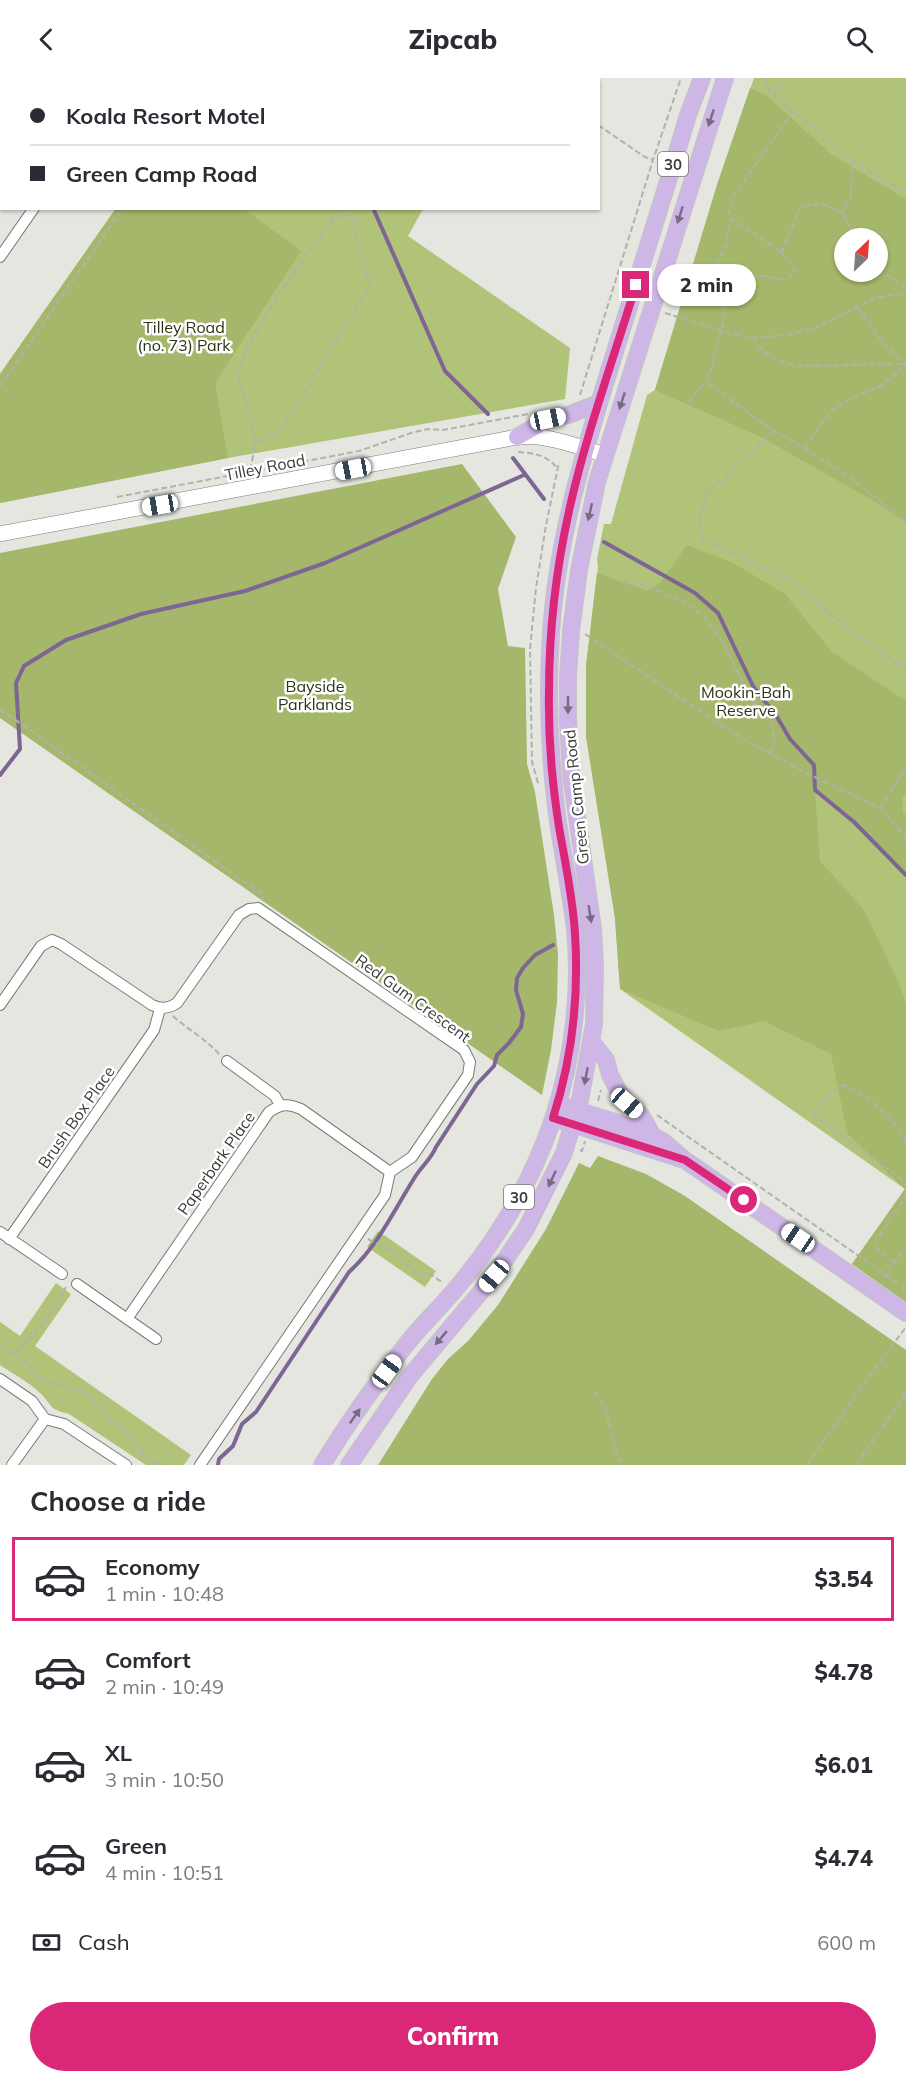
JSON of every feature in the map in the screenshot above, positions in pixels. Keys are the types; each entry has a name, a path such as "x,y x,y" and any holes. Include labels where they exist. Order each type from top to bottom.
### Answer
{"main road":[{"name":"Green Camp Road","path":"322,1465 405,1346 461,1283 502,1227 533,1170 555,1111 572,1034 576,965 575,933 549,736 549,690 556,584 569,511 585,449 688,115 702,78"},
{"name":"Green Camp Road","path":"349,1465 410,1376 494,1276 521,1237 564,1153 585,1082 592,1042 595,995 594,948 571,775 568,676 571,631 587,526 605,455 725,78"},
{"path":"516,444 548,419 568,415 599,403"},
{"name":"Tilley Road","path":"0,534 252,488 516,444 530,436 605,455"},
{"path":"592,1042 606,1060 610,1075 619,1092 640,1115 652,1136"},
{"path":"555,1111 685,1160"},
{"path":"575,1117 620,1123 664,1142 685,1160 906,1313"}],"street":[{"path":"0,256 33,210"},
{"path":"0,1005 41,946 52,940 160,1009 170,1008 177,1003 239,915 249,909 258,908"},
{"name":"Red Gum Crescent","path":"258,908 464,1050 470,1062 468,1075 412,1157 390,1172"},
{"name":"Brush Box Place","path":"70,1280 5,1235 154,1030 160,1009"},
{"path":"200,1465 384,1195 390,1172 301,1109 290,1104 280,1105 275,1096 227,1061"},
{"name":"Paperbark Place","path":"127,1319 269,1112 280,1105"},
{"path":"70,1280 156,1339"},
{"path":"0,1379 32,1401 45,1419 64,1424 126,1465"},
{"path":"12,1465 45,1419"}],"path":[{"path":"579,398 681,78"},
{"path":"766,78 768,90 775,91 784,86"},
{"path":"775,91 775,99 824,134 852,161 906,193"},
{"path":"723,308 732,293 747,280 761,276 786,280 792,277 795,271 794,266 781,253 732,219 729,212 733,197 793,111"},
{"path":"600,126 653,160"},
{"path":"842,212 851,197 852,161"},
{"path":"781,253 801,206 822,204 842,212 851,228"},
{"path":"0,386 122,210"},
{"path":"688,402 710,373 724,321 723,308 711,275 726,246 731,215"},
{"path":"252,488 250,472 256,442 237,371 249,343 278,296 334,217 351,216 370,285 281,430 256,442"},
{"path":"651,309 721,331 753,338 788,335 818,327 875,298 906,291 902,284 888,276"},
{"path":"857,306 885,345 905,364"},
{"path":"753,338 763,351 777,360 799,366 905,364"},
{"path":"804,448 831,411 852,398 880,387 905,364"},
{"path":"706,381 774,430 843,472 906,522"},
{"path":"114,498 373,447 428,429 443,430 532,413"},
{"path":"774,430 725,478 708,491 699,521 703,539 794,582 832,616 906,669"},
{"path":"516,444 551,460 557,468"},
{"path":"622,582 650,586 667,596 683,601 704,616 721,639 751,699 771,724 775,740 770,753"},
{"path":"571,631 586,634 733,733 806,773 880,808 906,838"},
{"path":"0,709 264,896 258,908"},
{"path":"880,808 906,767"},
{"path":"160,1009 212,1046 227,1061"},
{"path":"906,1141 881,1109 857,1090 843,1085 830,1094 813,1115 904,1181 906,1185"},
{"path":"652,1111 906,1289"},
{"path":"895,1262 878,1250 875,1242 906,1196"},
{"path":"368,1239 393,1252 417,1274 430,1274 443,1282"},
{"path":"874,1291 906,1247"},
{"path":"14,1353 37,1331 53,1310 70,1280"},
{"path":"807,1465 906,1327"},
{"path":"0,1346 27,1363 36,1376 51,1383 79,1390 92,1399 112,1422 123,1428 146,1458 163,1465"},
{"path":"594,1392 605,1406 616,1456 625,1465"},
{"path":"855,1465 906,1393"}],"green space":[{"name":"Mookin-Bah Reserve","path":"754,78 906,78 906,1302 852,1264 905,1189 620,989 615,918 586,736 586,666 598,567 597,559 604,524 611,524 647,395 655,390 717,185"},
{"path":"750,88 767,96 831,154 906,199 906,523 877,503 761,437 655,390 717,185"},
{"name":"Tilley Road (no. 73) Park","path":"115,210 422,210 408,236 570,348 565,399 228,458 0,503 0,374"},
{"path":"115,210 245,210 301,251 215,383 228,458 0,503 0,374"},
{"name":"Bayside Parklands","path":"462,464 516,537 498,589 508,646 525,648 527,764 535,792 558,955 557,1002 542,1095 0,718 0,553"},
{"path":"687,545 735,564 785,594 832,652 906,701 906,793 902,799 903,813 906,815 906,875 854,822 815,791 820,861 864,910 899,983 906,1005 906,1302 852,1264 905,1189 847,1133 831,1054 764,1021 719,1031 620,989 615,918 586,736 586,666 597,573 648,591 661,582"},
{"path":"598,1156 646,1174 685,1196 906,1350 906,1465 378,1465 432,1379 498,1305 546,1229 579,1163 590,1168"},
{"path":"378,1231 436,1271 425,1287 367,1247"},
{"path":"56,1283 71,1294 35,1346 191,1455 184,1465 146,1465 69,1414 53,1408 36,1389 0,1365 0,1322 20,1336"}],"waterway":[{"path":"374,210 445,371 488,414"},
{"path":"513,458 544,499"},
{"path":"0,775 20,749 16,683 24,666 66,640 141,614 245,591 325,563 524,475"},
{"path":"604,542 695,593 718,613 753,686 777,717 790,739 814,765 815,790 854,822 906,875"},
{"path":"218,1465 219,1459 233,1446 242,1424 256,1412 349,1272 369,1251 477,1084 494,1066 497,1055 521,1027 523,1014 516,990 517,978 535,955 553,945"}],"route":[{"path":"636,285 577,478 562,545 551,631 549,736 556,808 572,907 576,965 576,991 570,1044 553,1118 685,1160 744,1200"}]}
